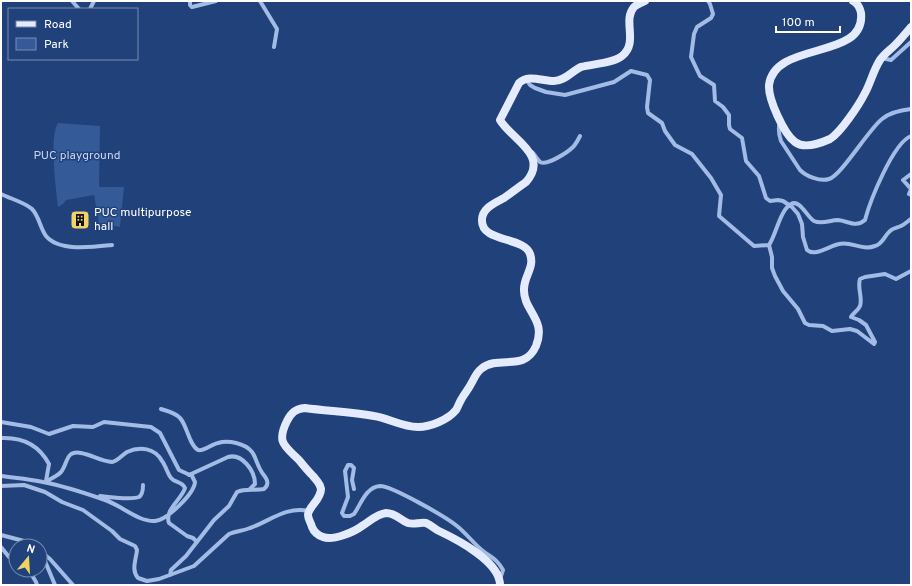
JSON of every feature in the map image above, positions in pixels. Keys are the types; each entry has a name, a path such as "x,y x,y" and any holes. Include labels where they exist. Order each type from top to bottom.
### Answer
{"main road":[{"path":"500,582 494,568 484,559 466,546 426,523 410,523 392,514 380,514 361,527 335,538 324,538 314,531 309,520 309,511 317,501 321,488 319,483 284,445 283,430 291,413 298,409 304,408 375,416 418,427 431,424 448,417 455,410 482,368 494,363 524,360 533,350 540,328 529,307 523,290 531,265 530,253 527,248 520,244 508,241 487,231 483,226 481,219 484,211 490,205 504,198 530,178 533,166 533,160 525,145 504,127 500,120 522,81 561,80 580,68 614,60 623,55 631,38 629,28 631,12 636,5 645,1"},
{"path":"853,1 856,3 860,11 861,21 857,32 853,36 830,47 795,57 773,72 770,78 770,97 780,121 795,143 805,145 815,144 832,137 858,106 881,58 911,27"}],"street":[{"path":"190,1 191,7 216,1"},
{"path":"260,1 277,29 274,47"},
{"path":"708,1 713,14 711,18 698,25 695,30 691,59 700,76 714,86 715,101 723,107 729,115 730,129 742,138 746,161 759,176 766,198 770,201 780,200 789,205 800,217 806,247 809,252 813,253 841,243 863,248 875,246 882,241 891,230 903,225 911,218"},
{"path":"881,58 891,60 911,42"},
{"path":"522,81 546,92 565,95 614,82 631,71 647,75 650,80 647,107 648,113 662,123 664,129 675,145 692,154 711,178 721,195 719,216 754,246 769,245"},
{"path":"780,121 779,136 800,170 804,174 825,180 830,179 840,170 882,118 911,109"},
{"path":"528,150 534,154 539,161 545,163 561,156 574,146 580,136"},
{"path":"911,136 898,147 875,191 863,222 853,224 837,220 818,223 811,219 795,203 789,205 783,213 769,245 772,258 772,268 775,276 783,290 798,309 805,323 809,325 823,326 832,331 857,331 874,344 875,342 866,325 851,317 852,314 859,308 860,304 860,279 885,274 898,278 911,271"},
{"path":"911,174 903,180 911,188 909,194 911,195"},
{"path":"1,194 28,206 33,210 46,236 54,242 68,247 112,245"},
{"path":"161,409 177,415 181,419 193,444 198,450 202,450 217,443 226,442 239,444 251,451 259,468 268,480 268,484 264,489 258,491 250,489 238,491 229,506 214,520 186,556 171,570 170,575"},
{"path":"1,422 38,428 47,434 74,426 93,427 104,422 151,426 160,433 179,470 192,476 195,482 193,488 169,514 164,518 155,521 135,515 116,503 45,482 1,476"},
{"path":"1,438 20,439 27,442 39,451 49,464 45,482"},
{"path":"45,482 61,472 66,459 73,453 81,453 112,462 133,449 145,448 153,451 161,459 171,478 183,484 185,488 169,514 169,523 197,542"},
{"path":"189,475 228,457 234,456 245,461 254,477 255,484 250,489"},
{"path":"354,489 352,480 354,468 351,465 348,465 345,471 348,493 342,513 344,516 354,514 368,492 373,488 380,486 391,488 443,516 470,537 482,551 494,558 503,570 500,582"},
{"path":"1,486 18,484 37,489 86,512 112,531 120,539 137,548 134,569 138,578 147,581 170,575 198,564 229,534 233,532 248,529 273,516 283,513 296,510 309,511"},
{"path":"86,494 112,498 138,497 141,494 143,485"},
{"path":"1,535 15,538"},
{"path":"1,547 8,556"},
{"path":"48,557 72,584"},
{"path":"48,568 55,585"}],"green space":[{"name":"PUC playground","path":"58,123 100,126 99,187 124,187 120,227 99,223 94,195 66,200 58,207 54,139 55,130"}],"place":[{"name":"PUC multipurpose hall","path":"80,220"}]}
